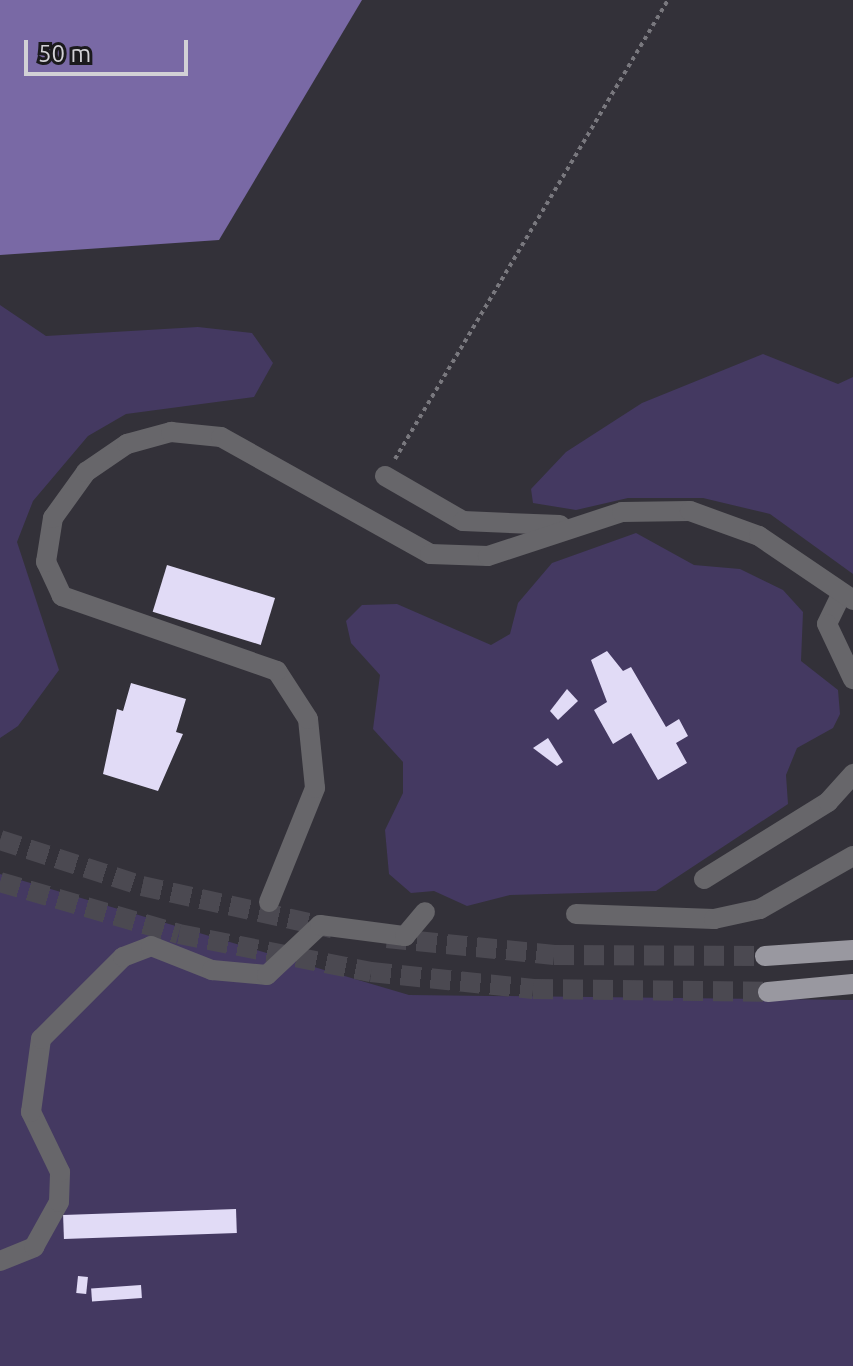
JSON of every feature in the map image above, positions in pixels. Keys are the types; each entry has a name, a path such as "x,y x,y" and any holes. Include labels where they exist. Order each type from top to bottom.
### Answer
{"main road":[{"path":"765,956 853,950"},
{"path":"768,992 853,984"}],"street":[{"path":"269,902 315,788 308,719 277,671 62,596 46,562 53,518 86,472 127,444 171,432 221,437 430,554 488,556 622,512 690,511 759,536 848,596 827,624 853,679"},
{"path":"385,476 463,521 576,525"},
{"path":"704,879 828,802 853,774"},
{"path":"576,914 714,919 760,909 853,856"},
{"path":"0,1261 34,1247 59,1202 60,1172 31,1112 41,1039 123,957 151,946 212,970 267,975 320,925 405,936 425,912"}],"path":[{"path":"385,476 668,0"}],"shaded area":[{"path":"0,0 362,0 219,240 0,255"},
{"path":"0,305 46,336 198,327 252,333 273,363 254,397 126,414 88,436 33,501 17,542 59,670 18,726 0,738"},
{"path":"763,354 838,384 853,377 853,574 770,514 703,498 628,498 576,510 533,503 531,489 566,452 642,403"},
{"path":"636,533 694,565 740,569 783,590 803,612 801,661 838,690 840,714 833,728 797,748 786,775 788,804 656,891 510,895 467,906 434,891 411,893 389,874 385,830 403,793 403,762 373,729 380,675 351,643 346,621 362,605 397,604 491,645 510,634 518,603 552,563"},
{"path":"0,874 409,995 853,1000 853,1366 0,1366"}],"building":[{"path":"167,565 275,598 261,645 153,612"},
{"path":"607,651 623,671 631,667 666,727 679,719 688,736 676,743 687,763 658,780 631,733 613,744 594,710 607,702 591,660"},
{"path":"131,683 186,699 176,732 183,734 158,791 103,774 117,709 123,711"},
{"path":"567,689 578,701 558,720 550,711"},
{"path":"548,738 563,762 557,766 533,748"},
{"path":"236,1209 237,1233 64,1239 63,1215"},
{"path":"78,1276 88,1277 86,1294 76,1293"},
{"path":"141,1285 142,1298 92,1301 91,1288"}],"tunnel":[{"path":"0,840 142,886 332,928"},
{"path":"0,882 179,934 371,972 533,989 768,992"},
{"path":"387,938 554,955 765,956"}]}
